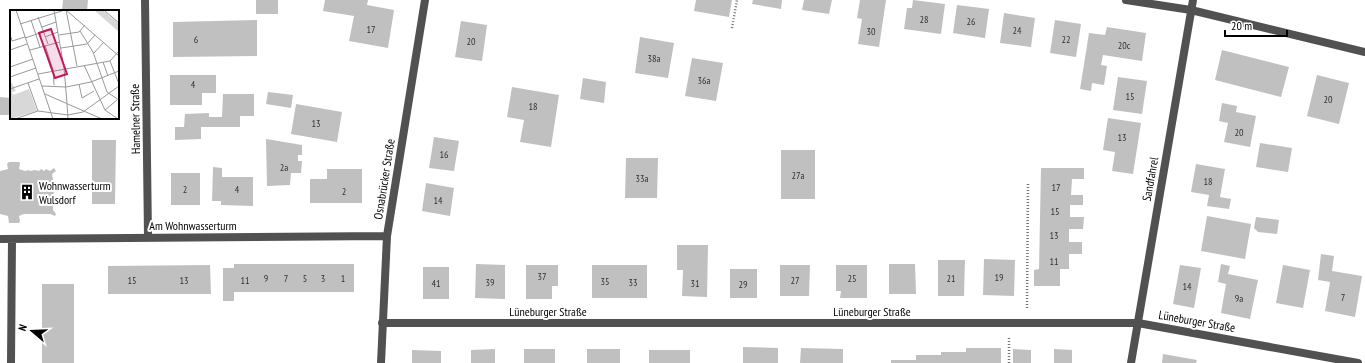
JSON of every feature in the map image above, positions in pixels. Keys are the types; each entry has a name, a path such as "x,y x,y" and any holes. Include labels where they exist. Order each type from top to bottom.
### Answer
{"street":[{"name":"Hamelner Straße","path":"145,0 148,237"},
{"name":"Osnabrücker Straße","path":"381,363 387,236 425,0"},
{"path":"1126,0 1192,10 1365,52"},
{"name":"Sandfahrel","path":"1131,363 1193,0"},
{"name":"Am Wohnwasserturm","path":"0,239 387,236"},
{"path":"11,363 12,238"},
{"name":"Lüneburger Straße","path":"382,323 1138,323 1358,363"}],"path":[{"path":"732,28 737,0"},
{"path":"1027,323 1028,184"},
{"path":"1009,363 1010,323"}],"building":[{"path":"63,0 88,0 87,10 62,10"},
{"path":"256,0 278,0 278,14 256,14"},
{"path":"325,0 368,0 367,5 394,10 388,48 349,41 354,16 323,11"},
{"path":"696,0 732,0 729,17 694,11"},
{"path":"753,0 782,0 781,9 752,4"},
{"path":"804,0 832,0 829,14 802,10"},
{"path":"860,0 886,0 879,47 858,44 862,19 857,18"},
{"path":"913,0 945,4 941,34 904,29 907,8 912,8"},
{"path":"957,5 989,9 985,38 953,33"},
{"path":"1004,13 1035,18 1031,47 1000,43"},
{"path":"257,20 257,56 173,57 173,22"},
{"path":"1055,20 1081,24 1076,57 1050,53"},
{"path":"461,21 487,25 482,61 455,57"},
{"path":"1107,27 1146,33 1142,61 1103,55 1101,65 1107,66 1104,85 1092,83 1091,91 1080,89 1089,33 1105,35"},
{"path":"640,37 674,43 668,78 635,73"},
{"path":"1222,50 1289,67 1281,97 1215,80"},
{"path":"692,58 723,63 716,101 685,96"},
{"path":"170,75 216,75 216,93 202,93 202,105 170,105"},
{"path":"1317,75 1349,83 1339,124 1307,116"},
{"path":"1118,77 1147,81 1142,114 1113,110"},
{"path":"583,78 606,82 604,103 580,99"},
{"path":"512,87 559,95 551,147 520,142 524,120 507,117"},
{"path":"268,92 293,95 291,108 266,104"},
{"path":"223,94 254,94 254,116 240,116 240,127 201,127 201,139 175,140 175,127 184,127 185,114 209,113 209,117 222,117"},
{"path":"0,97 10,98 10,115 0,115"},
{"path":"1222,103 1237,106 1236,112 1256,116 1250,147 1224,142 1228,123 1219,121"},
{"path":"296,104 342,112 337,142 291,134"},
{"path":"1108,118 1141,123 1133,174 1112,171 1115,152 1103,150"},
{"path":"434,137 459,141 454,171 429,168"},
{"path":"266,139 302,145 302,155 298,155 298,161 302,161 301,173 291,173 290,185 267,186"},
{"path":"92,140 116,140 115,204 92,204"},
{"path":"1260,143 1292,148 1288,172 1256,167"},
{"path":"781,150 815,150 815,199 781,199"},
{"path":"626,158 658,158 657,198 625,198"},
{"name":"Wohnwasserturm Wulsdorf","path":"9,162 19,162 19,169 25,171 39,171 41,169 44,171 46,169 50,171 54,168 56,171 52,174 54,186 53,197 55,199 53,200 53,210 56,214 55,216 50,214 24,214 19,216 19,223 9,223 8,216 0,214 0,171 8,169 7,164"},
{"path":"1196,164 1225,169 1220,197 1231,199 1229,209 1207,206 1209,195 1191,192"},
{"path":"213,167 222,168 222,177 253,177 253,206 221,205 221,201 212,201"},
{"path":"1041,168 1084,168 1084,179 1072,179 1071,195 1083,195 1083,205 1070,205 1070,217 1084,217 1083,229 1069,229 1069,242 1082,242 1082,254 1069,254 1069,269 1060,269 1060,286 1034,286 1034,270 1039,269"},
{"path":"327,169 362,169 362,203 310,203 310,179 327,179"},
{"path":"171,173 200,173 200,205 171,205"},
{"path":"426,183 454,188 450,216 422,211"},
{"path":"1207,216 1251,224 1245,259 1201,251"},
{"path":"1256,217 1279,220 1277,234 1258,232 1254,228"},
{"path":"677,245 708,245 707,297 682,296 683,270 677,270"},
{"path":"1321,254 1334,256 1332,271 1362,276 1355,317 1325,311 1330,282 1318,280"},
{"path":"984,259 1015,260 1014,296 983,295"},
{"path":"938,260 965,260 964,296 938,296"},
{"path":"234,264 354,264 354,292 234,292 234,301 223,301 223,268 234,268"},
{"path":"476,264 505,265 505,299 475,298"},
{"path":"889,264 915,264 916,294 889,294"},
{"path":"1221,264 1230,266 1228,274 1258,280 1250,319 1221,313 1226,284 1218,282"},
{"path":"210,265 211,294 108,294 108,266"},
{"path":"526,265 558,265 558,286 552,286 552,299 526,299"},
{"path":"592,265 647,265 647,298 592,298"},
{"path":"780,265 810,265 809,296 780,296"},
{"path":"836,265 867,265 867,298 840,298 841,291 836,291"},
{"path":"1180,265 1201,268 1194,308 1173,304"},
{"path":"1283,265 1310,270 1303,308 1276,303"},
{"path":"423,267 449,267 449,299 423,299"},
{"path":"730,269 757,269 757,298 730,298"},
{"path":"42,284 74,284 74,363 42,363"},
{"path":"743,347 778,348 778,363 743,363"},
{"path":"801,348 843,349 843,363 800,363"},
{"path":"966,348 1001,348 1001,363 891,363 891,360 916,360 916,355 941,355 941,352 966,352"},
{"path":"495,349 495,363 471,363 471,350"},
{"path":"524,349 555,349 555,363 524,363"},
{"path":"587,349 620,349 620,363 587,363"},
{"path":"1013,349 1031,350 1031,363 1013,363"},
{"path":"1054,349 1072,350 1072,363 1054,363"},
{"path":"412,350 441,351 441,363 412,363"},
{"path":"649,350 690,350 690,363 649,363"},
{"path":"1163,354 1197,360 1196,363 1162,363"}],"place":[{"name":"Wohnwasserturm Wulsdorf","path":"27,192"}]}
